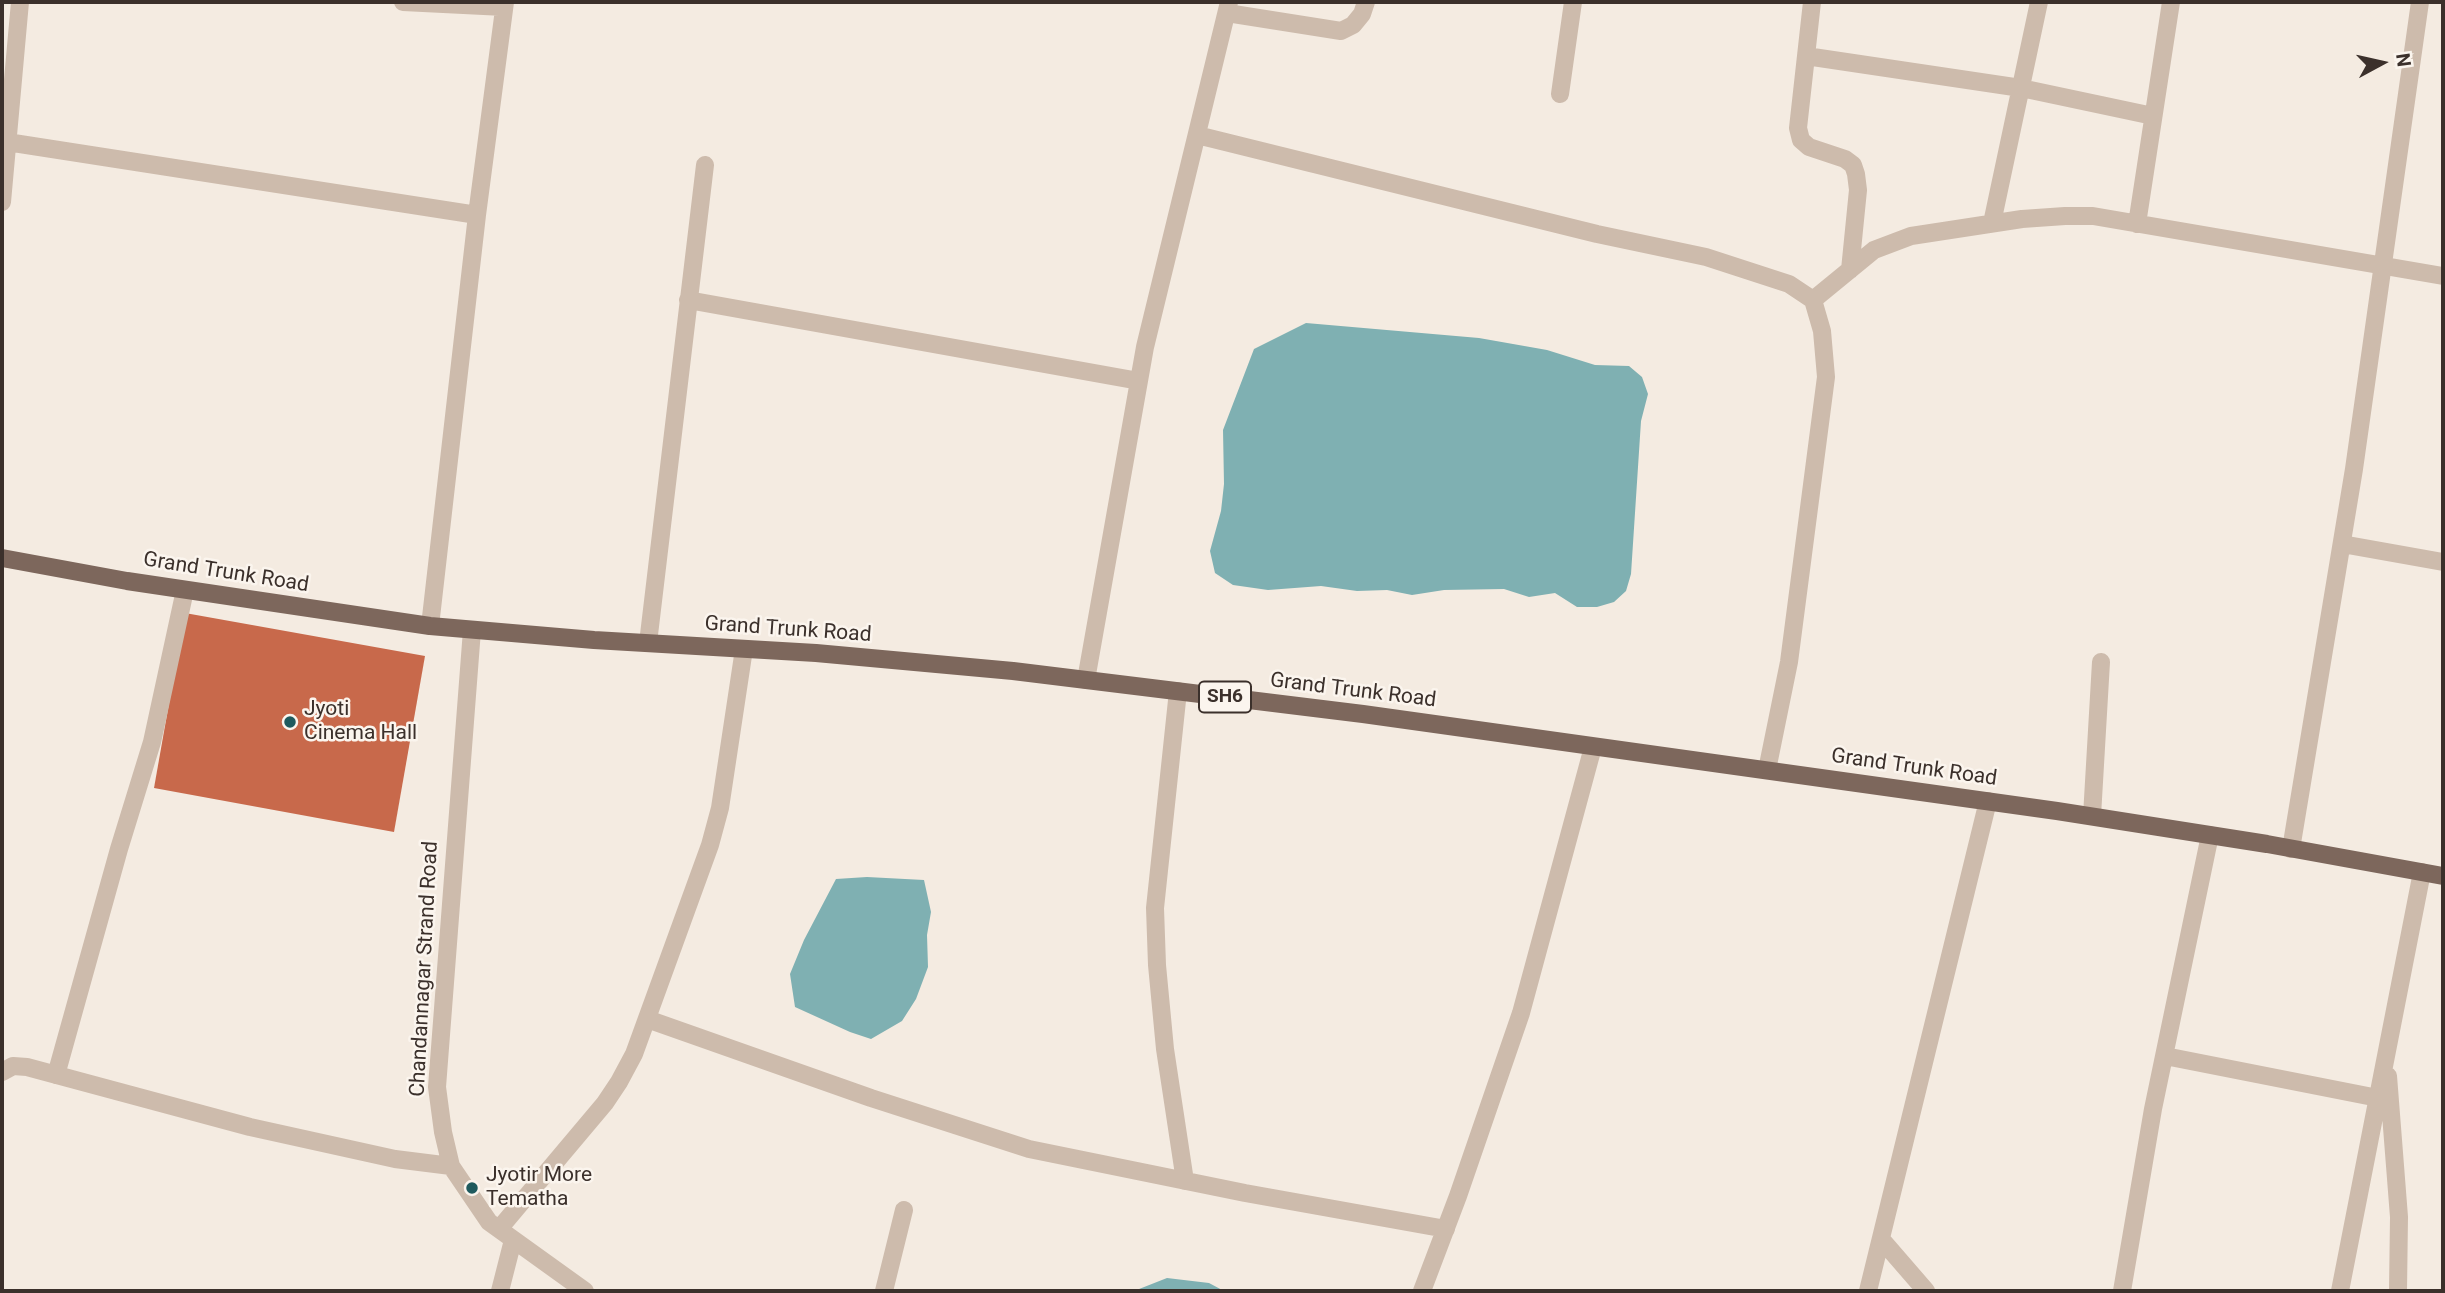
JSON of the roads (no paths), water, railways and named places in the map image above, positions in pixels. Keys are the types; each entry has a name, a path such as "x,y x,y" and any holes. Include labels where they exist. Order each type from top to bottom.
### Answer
{"main road":[{"name":"Grand Trunk Road","path":"2,558 186,590 430,626 908,662 1086,680 1363,714 2092,816 2443,876"}],"street":[{"path":"2,202 20,2"},
{"path":"403,2 505,4 477,215 430,626"},
{"path":"1086,680 1145,347 1228,7 1341,31 1353,25 1362,14 1366,2"},
{"path":"1560,94 1573,2"},
{"path":"1812,2 1798,128 1801,140 1809,147 1845,159 1853,165 1858,190 1850,270"},
{"path":"1992,223 2039,2"},
{"path":"2137,224 2171,2"},
{"path":"2291,849 2342,544 2384,268 2420,2"},
{"path":"1806,56 2021,88 2153,116"},
{"path":"1197,135 1597,234 1706,257 1789,285 1813,300 1822,331 1826,377 1789,662 1767,770"},
{"path":"7,142 477,215"},
{"path":"649,643 705,165"},
{"path":"1813,300 1874,250 1911,236 1992,223 2064,216 2093,216 2443,276"},
{"path":"688,300 1139,381"},
{"path":"2342,544 2443,562"},
{"path":"56,1075 152,742 186,590"},
{"name":"Chandannagar Strand Road","path":"471,630 437,1087 443,1132 451,1166 489,1222 584,1291"},
{"path":"499,1291 506,1235 612,1093 634,1054 710,845 720,808 744,649"},
{"path":"2092,816 2101,662"},
{"path":"1178,691 1155,908 1165,1049 1185,1181"},
{"path":"1422,1291 1521,1013 1593,747"},
{"path":"1868,1291 1988,801"},
{"path":"2122,1291 2153,1109 2210,835"},
{"path":"2340,1291 2422,872"},
{"path":"647,1019 1029,1150 1446,1229"},
{"path":"2387,1052 2399,1217 2399,1291"},
{"path":"2165,1056 2378,1098"},
{"path":"6,1067 27,1067 250,1127 383,1156 451,1166"},
{"path":"884,1291 904,1210"},
{"path":"1881,1239 1927,1291"}],"water":[{"path":"1306,323 1479,338 1547,350 1595,365 1629,366 1642,377 1648,394 1641,421 1631,574 1626,591 1614,602 1597,607 1577,607 1555,593 1529,597 1504,589 1444,590 1412,595 1387,590 1357,591 1321,586 1268,590 1233,585 1215,573 1210,551 1221,511 1224,484 1223,430 1254,349"},
{"path":"867,877 924,880 931,912 927,935 928,967 916,999 902,1021 871,1039 795,1007 790,974 804,940 836,879"},
{"path":"1167,1278 1209,1283 1224,1291 1134,1291"}],"place":[{"name":"Jyoti Cinema Hall","path":"290,722"},
{"name":"Jyotir More Tematha","path":"472,1188"}]}
